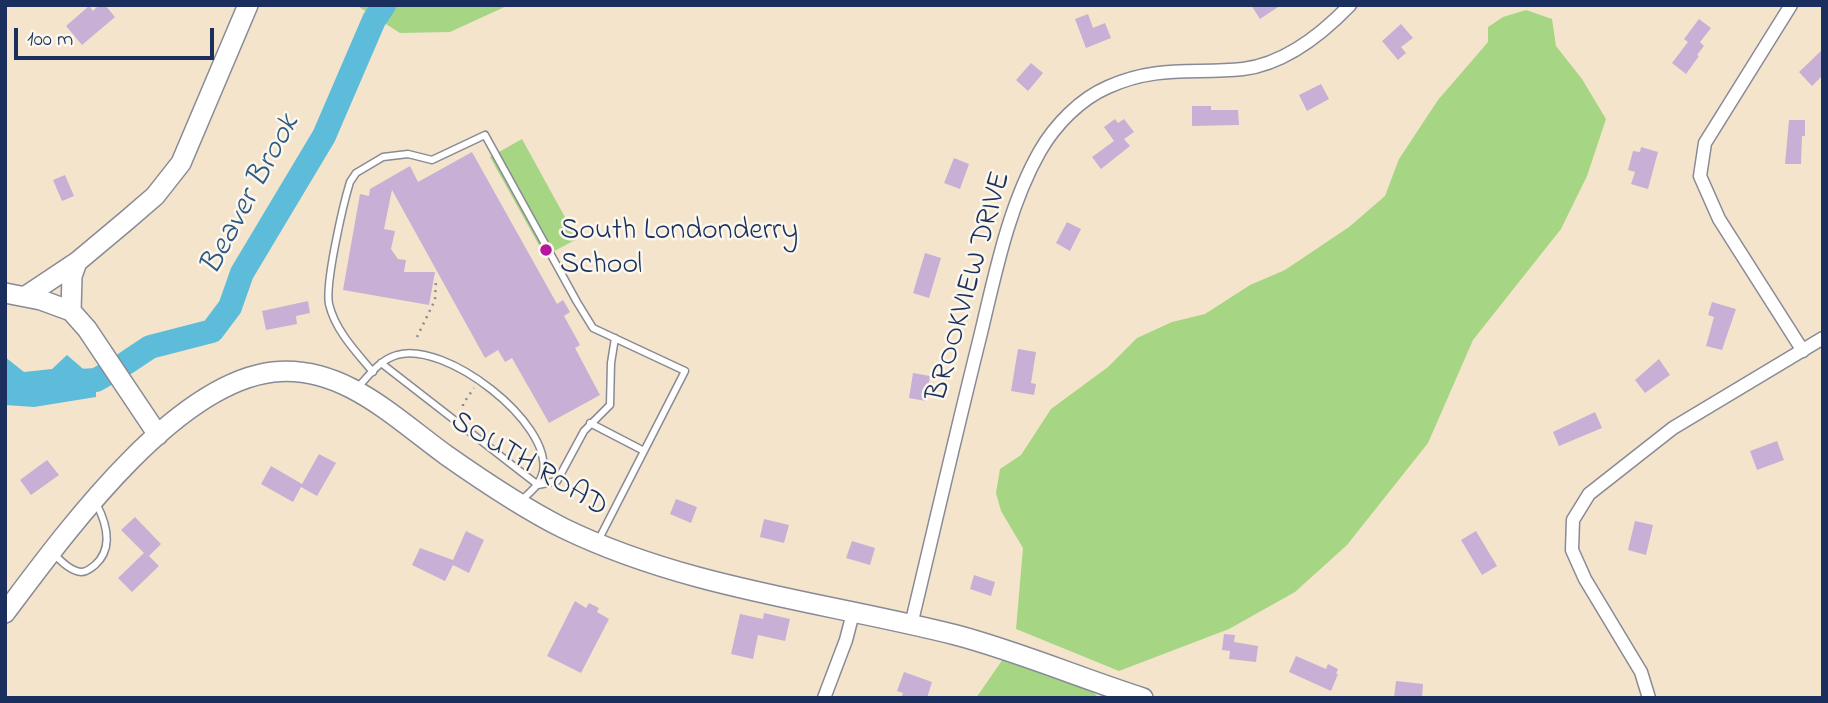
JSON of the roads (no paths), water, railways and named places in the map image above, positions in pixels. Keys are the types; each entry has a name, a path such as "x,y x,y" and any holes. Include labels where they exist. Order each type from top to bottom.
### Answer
{"street":[{"path":"26,296 77,262 155,196 181,163 248,5"},
{"name":"BROOKVIEW DRIVE","path":"911,625 943,485 1006,240 1020,195 1048,139 1079,105 1105,88 1134,76 1165,71 1243,69 1258,65 1287,54 1314,38 1350,5"},
{"path":"1791,5 1704,143 1700,176 1719,219 1803,351"},
{"path":"71,311 72,276 77,262"},
{"path":"5,293 58,304 71,311 88,329 158,435"},
{"path":"1648,698 1642,672 1585,579 1572,550 1573,520 1590,494 1673,428 1823,338"},
{"name":"SOUTH ROAD","path":"5,613 94,499 158,435 189,410 232,384 270,372 292,371 312,373 356,390 454,461 520,503 561,527 633,558 738,587 911,625 1014,652 1143,698"},
{"path":"824,698 843,649 853,613"}],"lane":[{"path":"373,372 351,345 330,306 330,281 350,182 356,173 383,157 396,153 432,160 485,135 593,328 685,371 597,543"},
{"path":"381,363 538,485 558,481 590,423 610,405 611,363 615,338"},
{"path":"356,390 381,363 398,354 415,352 450,362 481,380 521,419 538,446 543,470 538,485 520,503"},
{"path":"590,423 644,451"},
{"path":"51,552 72,569 81,572 89,570 100,560 106,550 106,533 104,518 94,499"}],"water":[{"path":"67,355 96,380 96,397 34,407 5,405 5,357 24,372 52,369"}],"waterway":[{"name":"Beaver Brook","path":"126,363 150,347 212,331 230,307 242,273 324,136 374,20 384,5"},
{"name":"Beaver Brook","path":"5,384 96,380 105,375"}],"place":[{"name":"South Londonderry School","path":"546,250"}]}
